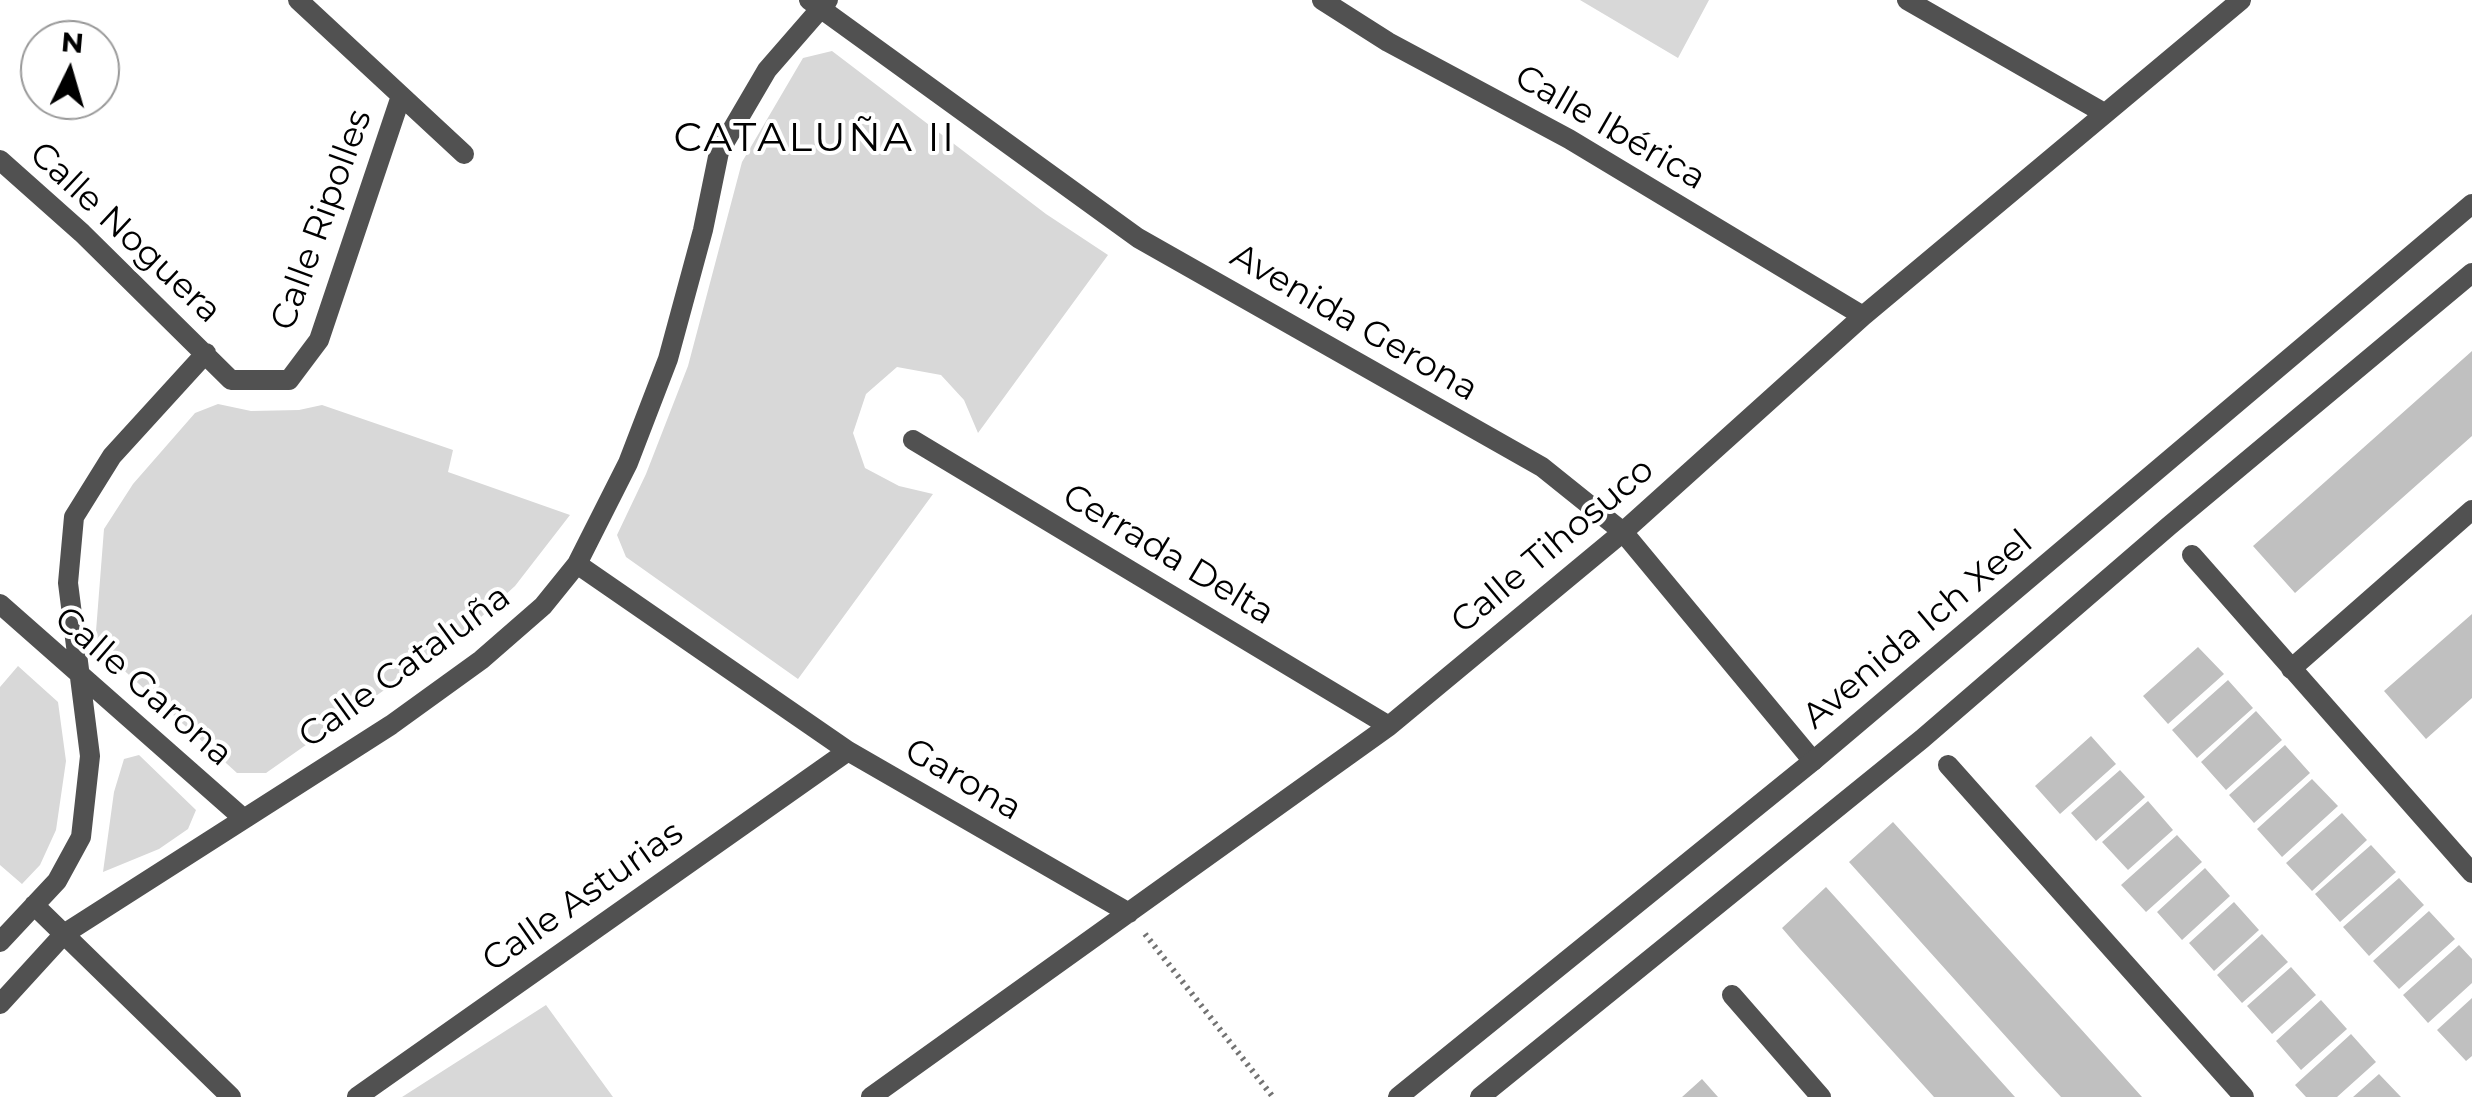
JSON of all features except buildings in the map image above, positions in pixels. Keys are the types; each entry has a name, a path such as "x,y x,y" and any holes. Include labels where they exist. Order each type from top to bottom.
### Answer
{"street":[{"path":"298,0 464,154"},
{"name":"Calle Ibérica","path":"1322,0 1388,42 1569,138 1863,316"},
{"path":"1907,0 2104,113"},
{"name":"Calle Tihosuco","path":"871,1097 1389,726 1623,532 1863,316 2241,0"},
{"name":"Avenida Gerona","path":"819,3 1138,238 1542,467 1623,532 1813,761"},
{"name":"Calle Cataluña","path":"0,1004 64,934 390,725 481,660 543,606 577,564 628,463 668,359 720,152 767,70 819,3"},
{"name":"Calle Ripolles","path":"206,353 231,380 289,380 309,354 319,340 402,96"},
{"name":"Calle Noguera","path":"0,160 82,232 206,353"},
{"name":"Avenida Ich Xeel","path":"1398,1097 1813,761 2472,204"},
{"path":"1480,1097 1922,739 2168,526 2472,274"},
{"path":"0,942 57,882 82,836 90,756 68,583 74,516 112,456 206,353"},
{"name":"Cerrada Delta","path":"913,440 1389,726"},
{"path":"2291,669 2472,510"},
{"path":"2192,556 2472,873"},
{"name":"Garona","path":"577,564 848,751 1129,913"},
{"name":"Calle Garona","path":"0,604 244,819"},
{"name":"Calle Asturias","path":"357,1097 848,751"},
{"path":"1948,765 2244,1097"},
{"path":"34,905 231,1097"},
{"path":"1732,994 1821,1097"}],"path":[{"path":"1129,913 1273,1097"}],"shaded area":[{"path":"1580,0 1709,0 1678,58"},
{"path":"832,51 1046,214 1108,255 978,433 964,400 941,375 897,367 866,394 853,433 865,468 899,486 933,494 798,679 626,557 617,535 646,474 688,366 742,162 803,58"},
{"path":"218,404 251,411 299,410 322,405 453,450 448,472 570,515 515,586 457,639 266,773 237,773 95,644 104,529 133,484 195,413"},
{"path":"18,666 58,702 66,761 56,830 40,865 22,884 0,865 0,687"},
{"path":"139,755 196,810 188,829 159,849 103,872 114,792 124,759"},
{"path":"546,1005 613,1097 402,1097"}],"district":[{"name":"CATALUÑA II","path":"815,139"}]}
